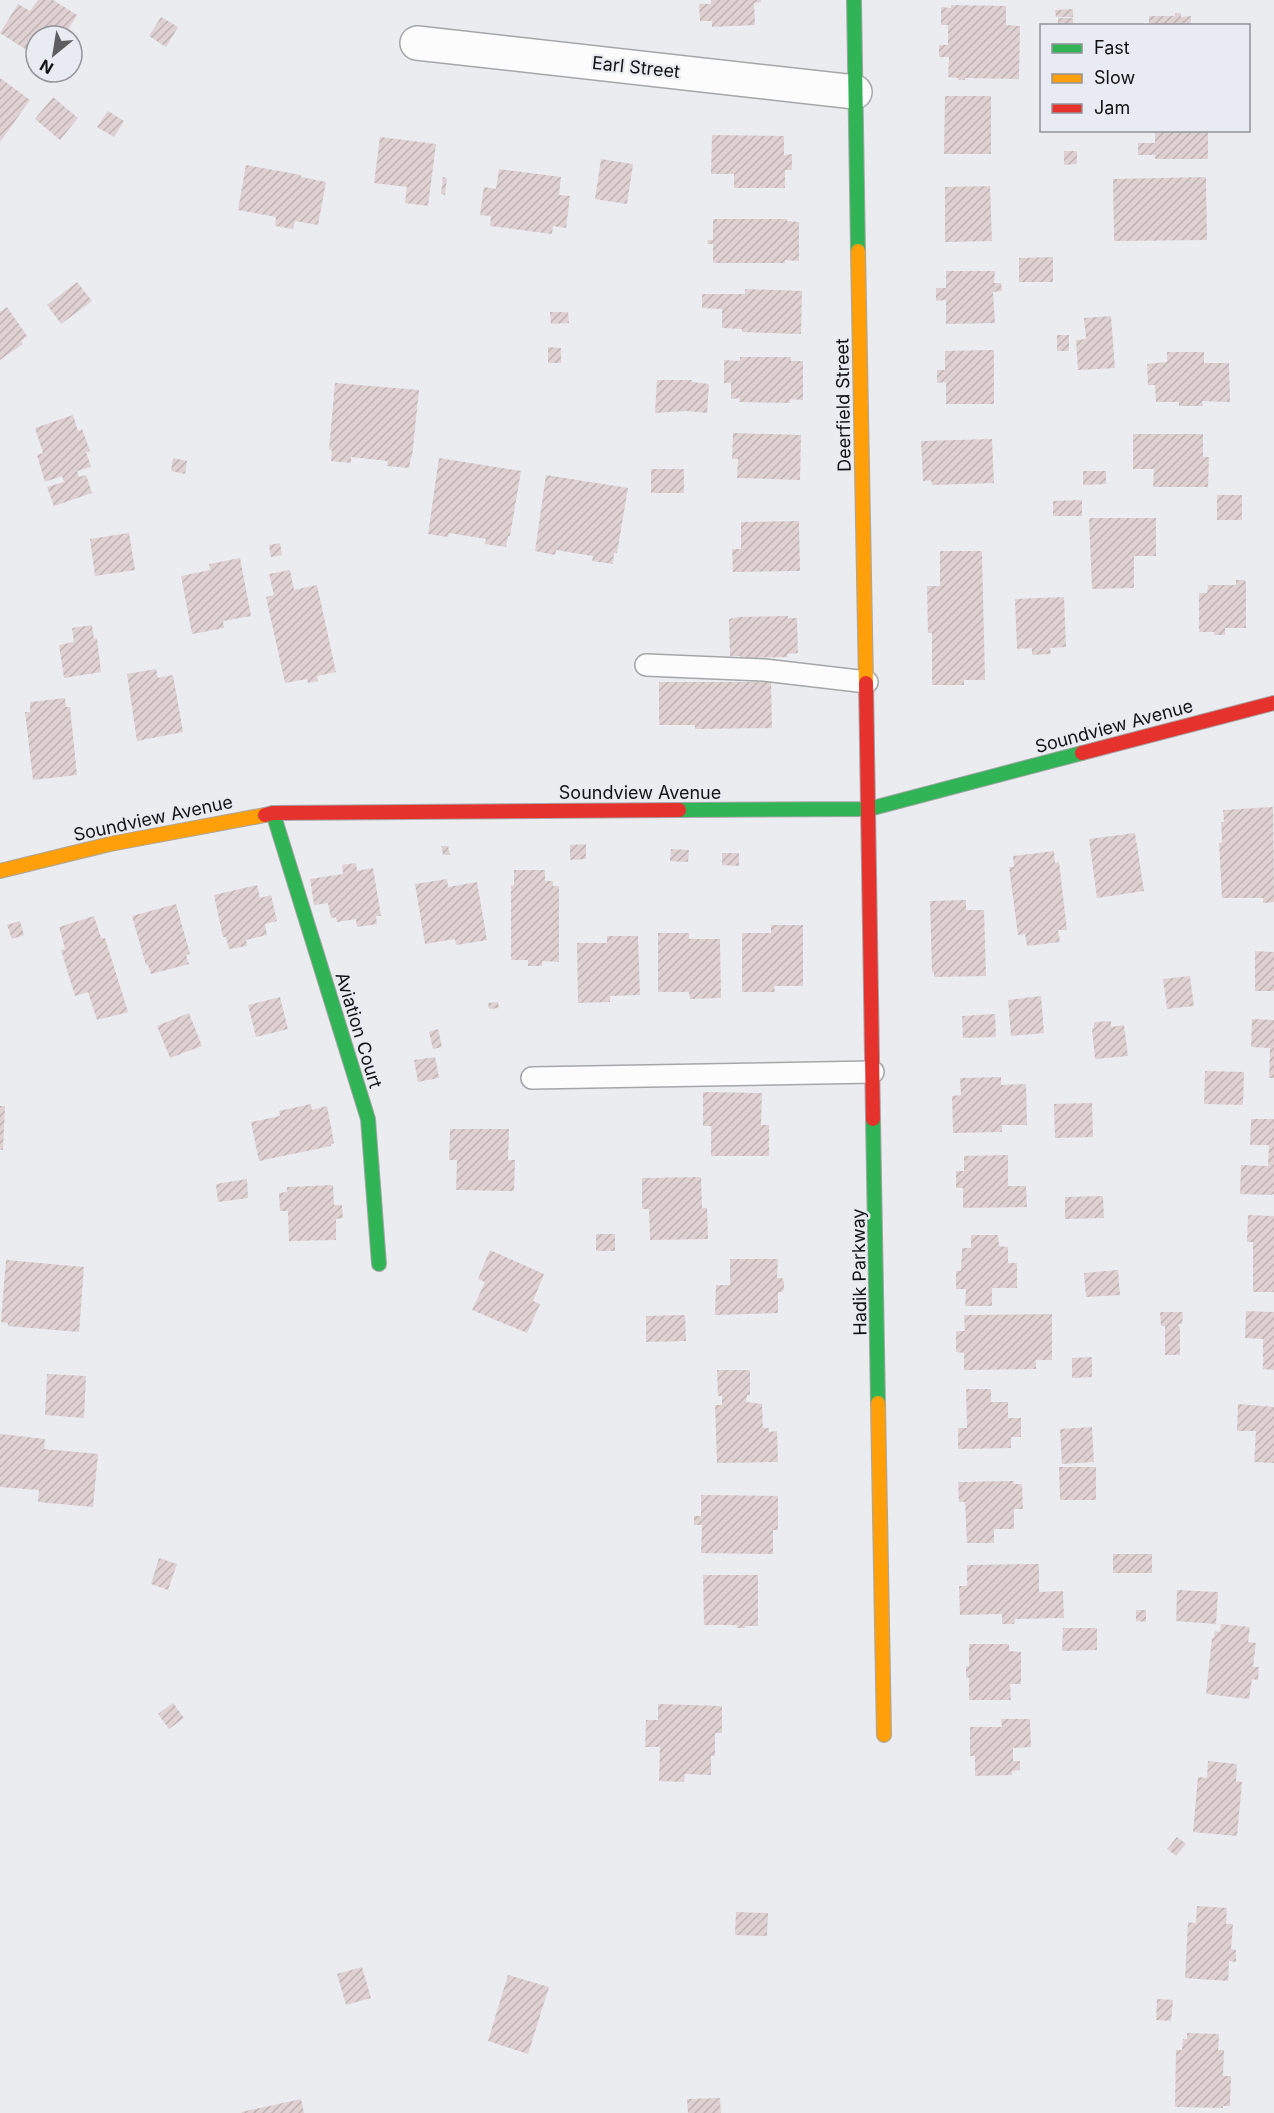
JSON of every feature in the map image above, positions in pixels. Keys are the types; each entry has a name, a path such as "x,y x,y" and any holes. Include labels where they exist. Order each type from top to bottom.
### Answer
{"street":[{"name":"Deerfield Street","path":"854,0 869,809"},
{"name":"Earl Street","path":"417,43 855,92"},
{"name":"Soundview Avenue","path":"0,871 110,844 273,813 869,809 1274,703"},
{"name":"Hadik Parkway","path":"869,809 884,1736"},
{"name":"Aviation Court","path":"273,813 368,1119 380,1264"}],"lane":[{"path":"646,665 765,670 867,682"},
{"path":"532,1078 873,1072"}],"building":[{"path":"38,0 53,0 77,15 71,24 24,24 24,48 0,33 18,4 30,11"},
{"path":"711,0 761,0 761,2 754,3 755,25 712,27 712,21 700,21 699,4 711,4"},
{"path":"951,5 1006,6 1006,25 1020,26 1019,79 965,78 965,80 958,80 958,78 948,77 949,57 939,57 939,45 948,45 948,25 941,25 941,7 951,8"},
{"path":"1073,9 1073,17 1056,17 1055,10"},
{"path":"1175,13 1181,13 1181,17 1191,16 1191,24 1149,24 1149,16 1175,16"},
{"path":"161,17 178,27 166,47 149,36"},
{"path":"1058,18 1073,18 1073,24 1058,24"},
{"path":"0,78 30,100 0,142"},
{"path":"945,96 991,96 991,154 944,154"},
{"path":"53,97 78,118 60,140 35,119"},
{"path":"108,111 124,121 114,137 97,127"},
{"path":"1155,132 1208,132 1208,159 1155,159 1155,155 1138,155 1138,143 1155,143"},
{"path":"712,135 784,136 784,155 792,154 792,170 785,170 785,188 734,188 734,174 711,174"},
{"path":"380,137 436,144 428,206 405,203 407,187 374,183"},
{"path":"1064,151 1077,151 1077,164 1064,165"},
{"path":"601,159 633,164 627,204 595,199"},
{"path":"246,165 326,182 318,225 295,221 293,229 275,226 276,217 238,210"},
{"path":"499,169 561,177 559,195 570,196 566,228 553,226 552,234 490,226 491,216 480,215 484,187 496,189"},
{"path":"443,177 447,178 445,195 441,194"},
{"path":"1206,177 1207,240 1114,241 1113,179"},
{"path":"990,186 992,241 945,242 945,187"},
{"path":"713,219 787,219 787,221 799,222 799,261 713,263 713,244 707,244 708,240 713,240"},
{"path":"1053,257 1053,282 1019,282 1019,258"},
{"path":"946,271 995,271 994,283 1001,283 1002,291 993,292 995,323 946,324 946,300 936,301 936,288 946,288"},
{"path":"77,282 92,301 61,324 47,305"},
{"path":"745,289 802,291 801,334 742,332 742,329 722,328 722,309 702,308 702,294 745,294"},
{"path":"7,307 27,336 21,341 23,344 0,360 0,312"},
{"path":"550,312 568,312 569,323 551,324"},
{"path":"1111,316 1115,368 1078,370 1076,340 1086,339 1084,318"},
{"path":"1057,335 1069,335 1069,351 1057,351"},
{"path":"548,347 561,348 561,363 548,363"},
{"path":"994,350 994,404 946,404 946,382 937,383 937,370 945,370 945,351"},
{"path":"1167,352 1204,352 1204,363 1229,363 1230,402 1202,401 1203,406 1179,406 1179,402 1156,402 1155,385 1148,385 1147,364 1167,362"},
{"path":"740,357 791,357 791,361 803,361 803,400 790,399 790,403 739,402 740,398 731,399 731,383 724,383 724,360 740,361"},
{"path":"657,380 692,380 692,382 709,384 707,413 688,411 655,413"},
{"path":"335,383 419,390 409,468 387,466 388,461 351,457 351,463 331,461 332,450 329,450"},
{"path":"73,415 78,431 82,429 90,451 86,452 91,467 77,471 79,477 86,475 92,493 54,506 47,487 64,482 62,476 45,482 37,455 43,453 35,428"},
{"path":"733,433 801,435 800,480 737,478 738,459 732,459"},
{"path":"1133,434 1203,434 1203,457 1209,457 1208,487 1153,487 1154,469 1133,469"},
{"path":"992,439 994,483 932,485 931,480 923,481 921,441"},
{"path":"173,458 187,461 185,474 171,471"},
{"path":"439,458 521,471 506,547 485,544 486,539 449,533 448,537 428,534"},
{"path":"651,469 684,469 684,493 651,493"},
{"path":"1083,471 1106,471 1106,484 1083,485"},
{"path":"546,475 628,488 613,564 592,561 593,556 556,550 555,555 535,551"},
{"path":"1217,495 1242,495 1242,520 1217,520"},
{"path":"1082,500 1082,516 1053,516 1053,501"},
{"path":"1089,518 1156,518 1156,556 1134,556 1134,588 1092,589"},
{"path":"799,521 800,571 733,572 732,549 741,549 741,522"},
{"path":"129,533 135,570 95,576 90,539"},
{"path":"280,543 282,555 271,557 269,545"},
{"path":"940,551 982,551 985,680 964,680 964,685 932,685 932,633 928,633 927,586 940,586"},
{"path":"240,558 251,616 223,621 224,628 192,634 181,576 210,570 209,564"},
{"path":"290,570 294,590 317,585 336,672 317,676 318,681 308,683 307,679 285,683 266,597 274,595 269,574"},
{"path":"1236,580 1245,580 1246,584 1246,628 1225,628 1225,635 1214,635 1215,632 1199,632 1199,593 1207,593 1208,585 1236,585"},
{"path":"1064,597 1066,647 1050,648 1051,654 1032,655 1032,648 1017,649 1015,599"},
{"path":"788,616 788,618 797,618 798,653 787,654 788,657 740,658 740,656 730,656 729,619"},
{"path":"92,625 94,639 97,638 101,672 64,678 59,645 74,642 72,628"},
{"path":"156,669 158,678 173,675 183,732 137,741 127,674"},
{"path":"659,682 771,682 772,728 695,729 695,725 659,725"},
{"path":"65,698 66,707 70,707 77,775 33,780 25,712 30,712 30,702"},
{"path":"1273,807 1274,902 1263,903 1263,898 1222,898 1219,843 1222,842 1223,810"},
{"path":"1135,833 1144,891 1097,898 1089,839"},
{"path":"586,844 586,859 570,860 570,845"},
{"path":"441,846 448,846 450,855 443,855"},
{"path":"671,849 689,850 688,862 670,861"},
{"path":"1054,851 1055,863 1059,862 1067,930 1058,930 1060,942 1027,946 1025,934 1018,935 1009,867 1014,867 1013,856"},
{"path":"722,853 739,853 739,866 722,865"},
{"path":"356,863 357,871 373,868 381,916 376,916 377,924 357,927 356,919 337,922 336,917 331,918 328,903 314,905 310,879 343,874 342,865"},
{"path":"514,870 545,870 545,881 553,881 553,886 559,886 559,962 542,961 542,966 528,966 528,960 511,960 511,885 514,886"},
{"path":"447,879 448,887 477,882 487,940 456,945 455,939 425,944 415,884"},
{"path":"257,885 260,898 271,895 277,921 265,924 267,935 246,940 247,946 229,949 226,937 223,937 214,895"},
{"path":"966,900 966,910 984,910 986,976 934,977 930,901"},
{"path":"176,904 190,954 186,955 189,964 151,974 146,965 132,916"},
{"path":"94,916 101,938 105,938 128,1012 97,1020 88,992 75,996 61,950 65,949 59,927"},
{"path":"20,921 24,935 12,939 7,925"},
{"path":"771,925 803,925 803,986 774,986 775,992 742,992 742,933 771,933"},
{"path":"658,933 689,933 689,939 720,939 721,998 690,999 689,992 658,992"},
{"path":"607,936 638,936 640,995 610,996 610,1002 578,1003 577,943 607,943"},
{"path":"1255,951 1274,952 1274,991 1255,991"},
{"path":"1190,976 1194,1006 1167,1009 1163,979"},
{"path":"1041,996 1044,1033 1011,1036 1008,1000"},
{"path":"280,997 288,1029 256,1037 248,1005"},
{"path":"498,1002 499,1008 489,1009 488,1003"},
{"path":"189,1013 202,1046 170,1058 157,1026"},
{"path":"995,1014 996,1037 963,1038 962,1016"},
{"path":"1252,1019 1274,1020 1274,1078 1269,1078 1270,1048 1251,1047"},
{"path":"1111,1021 1111,1027 1124,1025 1128,1056 1095,1059 1092,1028 1094,1028 1094,1022"},
{"path":"438,1029 442,1047 433,1049 429,1032"},
{"path":"435,1057 439,1078 418,1082 414,1060"},
{"path":"1205,1071 1244,1072 1243,1105 1204,1104"},
{"path":"1001,1077 1001,1085 1026,1084 1027,1125 1002,1125 1002,1132 953,1133 952,1096 961,1095 960,1078"},
{"path":"703,1092 762,1093 761,1125 769,1125 769,1156 711,1156 711,1126 703,1126"},
{"path":"1092,1103 1093,1137 1055,1138 1054,1104"},
{"path":"311,1104 312,1110 327,1106 334,1143 331,1146 259,1161 251,1122 280,1116 279,1111"},
{"path":"0,1106 5,1106 3,1150 0,1150"},
{"path":"1251,1119 1274,1119 1274,1194 1240,1194 1241,1165 1268,1166 1269,1145 1250,1145"},
{"path":"450,1129 509,1129 508,1160 515,1160 514,1191 456,1190 457,1160 449,1160"},
{"path":"1008,1155 1008,1186 1026,1186 1027,1207 963,1208 963,1188 956,1188 956,1171 964,1171 964,1156"},
{"path":"701,1177 702,1208 707,1208 708,1239 650,1240 649,1209 642,1209 642,1178"},
{"path":"247,1179 248,1198 218,1202 216,1184"},
{"path":"333,1185 334,1205 342,1205 343,1218 336,1219 336,1240 289,1241 288,1211 280,1211 279,1193 287,1192 287,1187"},
{"path":"1103,1196 1104,1218 1065,1219 1065,1197"},
{"path":"1248,1215 1274,1216 1274,1292 1253,1292 1253,1242 1247,1242"},
{"path":"596,1234 615,1234 615,1251 596,1251"},
{"path":"971,1235 998,1235 999,1246 1008,1247 1008,1263 1017,1263 1017,1288 992,1288 992,1306 965,1306 966,1289 956,1289 956,1271 961,1271 962,1248 971,1248"},
{"path":"490,1250 544,1274 533,1301 540,1304 527,1333 472,1310 485,1282 478,1279"},
{"path":"730,1259 778,1259 777,1278 782,1278 784,1289 778,1292 778,1313 715,1315 716,1285 730,1285"},
{"path":"6,1260 84,1267 79,1332 8,1326 8,1323 1,1322"},
{"path":"1118,1270 1120,1295 1086,1297 1084,1273"},
{"path":"1246,1311 1274,1312 1274,1370 1263,1369 1263,1339 1245,1338"},
{"path":"1160,1312 1183,1312 1182,1324 1178,1324 1180,1355 1165,1355 1165,1326 1161,1326"},
{"path":"1052,1314 1052,1360 1036,1360 1036,1369 964,1370 964,1353 956,1352 956,1331 965,1331 964,1315"},
{"path":"685,1315 686,1341 646,1342 646,1316"},
{"path":"1092,1357 1092,1377 1072,1378 1072,1358"},
{"path":"717,1370 750,1370 750,1395 747,1395 746,1402 762,1404 763,1428 769,1428 769,1432 777,1431 778,1462 717,1463 715,1405 722,1405 722,1396 718,1396"},
{"path":"47,1374 86,1376 84,1418 45,1415"},
{"path":"966,1389 991,1389 991,1402 1008,1402 1008,1418 1021,1418 1021,1437 1011,1437 1011,1448 958,1449 958,1428 967,1428"},
{"path":"1238,1404 1274,1407 1274,1463 1254,1462 1256,1431 1237,1431"},
{"path":"1092,1427 1094,1462 1062,1464 1060,1429"},
{"path":"0,1434 45,1439 44,1449 98,1454 93,1507 38,1502 39,1490 0,1487"},
{"path":"1059,1467 1096,1467 1096,1500 1060,1500"},
{"path":"1014,1481 1014,1484 1022,1484 1023,1509 1014,1509 1014,1529 994,1529 994,1543 967,1543 965,1502 959,1502 958,1482"},
{"path":"701,1495 778,1496 778,1530 773,1530 773,1554 701,1553 702,1525 694,1525 694,1516 701,1516"},
{"path":"1113,1554 1152,1554 1152,1573 1113,1573"},
{"path":"159,1558 177,1564 168,1590 151,1584"},
{"path":"1039,1564 1039,1592 1063,1591 1064,1618 1015,1619 1014,1624 1002,1624 1002,1614 960,1615 959,1586 967,1586 967,1565"},
{"path":"703,1575 758,1575 758,1626 737,1628 737,1625 704,1625"},
{"path":"1177,1590 1218,1592 1216,1624 1176,1621"},
{"path":"1136,1610 1146,1610 1146,1622 1136,1621"},
{"path":"1221,1624 1250,1627 1248,1642 1256,1643 1253,1667 1259,1667 1258,1680 1252,1679 1249,1699 1206,1694 1212,1638 1214,1638 1215,1631 1220,1632"},
{"path":"1063,1628 1097,1628 1097,1650 1062,1651"},
{"path":"969,1644 1009,1644 1009,1651 1021,1652 1021,1684 1010,1684 1011,1700 969,1700 969,1678 966,1677 966,1666 969,1666"},
{"path":"173,1703 184,1718 169,1729 158,1714"},
{"path":"658,1704 722,1706 722,1733 715,1733 715,1756 711,1756 711,1775 685,1774 684,1782 659,1781 660,1747 645,1747 646,1720 658,1720"},
{"path":"1001,1719 1030,1719 1031,1747 1013,1748 1013,1761 1020,1761 1020,1770 1012,1771 1012,1775 975,1776 975,1756 970,1756 970,1727 1002,1727"},
{"path":"1208,1761 1237,1764 1236,1781 1242,1782 1237,1836 1193,1832 1198,1777 1207,1778"},
{"path":"1177,1837 1186,1844 1176,1856 1167,1849"},
{"path":"1197,1906 1227,1908 1226,1924 1233,1924 1231,1949 1236,1950 1236,1962 1229,1961 1228,1981 1185,1978 1188,1922 1196,1923"},
{"path":"736,1912 768,1913 767,1936 735,1935"},
{"path":"362,1967 371,1998 346,2005 337,1974"},
{"path":"508,1975 549,1987 528,2054 488,2041"},
{"path":"1157,1999 1173,2000 1171,2021 1156,2020"},
{"path":"1187,2033 1219,2034 1218,2050 1224,2050 1223,2076 1231,2076 1230,2106 1223,2106 1223,2108 1175,2107 1176,2050 1182,2050 1183,2039 1187,2039"},
{"path":"720,2098 721,2113 688,2113 687,2099"},
{"path":"301,2099 304,2113 241,2112"}],"traffic: fast":[{"path":"854,0 858,251"},
{"path":"679,810 869,809 1082,753"},
{"path":"273,813 368,1119 379,1264"},
{"path":"873,1119 878,1403"}],"traffic: slow":[{"path":"858,251 866,683"},
{"path":"0,871 110,844 265,815"},
{"path":"878,1403 884,1735"}],"traffic: jam":[{"path":"866,683 873,1119"},
{"path":"1082,753 1274,703"},
{"path":"265,815 273,813 679,810"}]}
